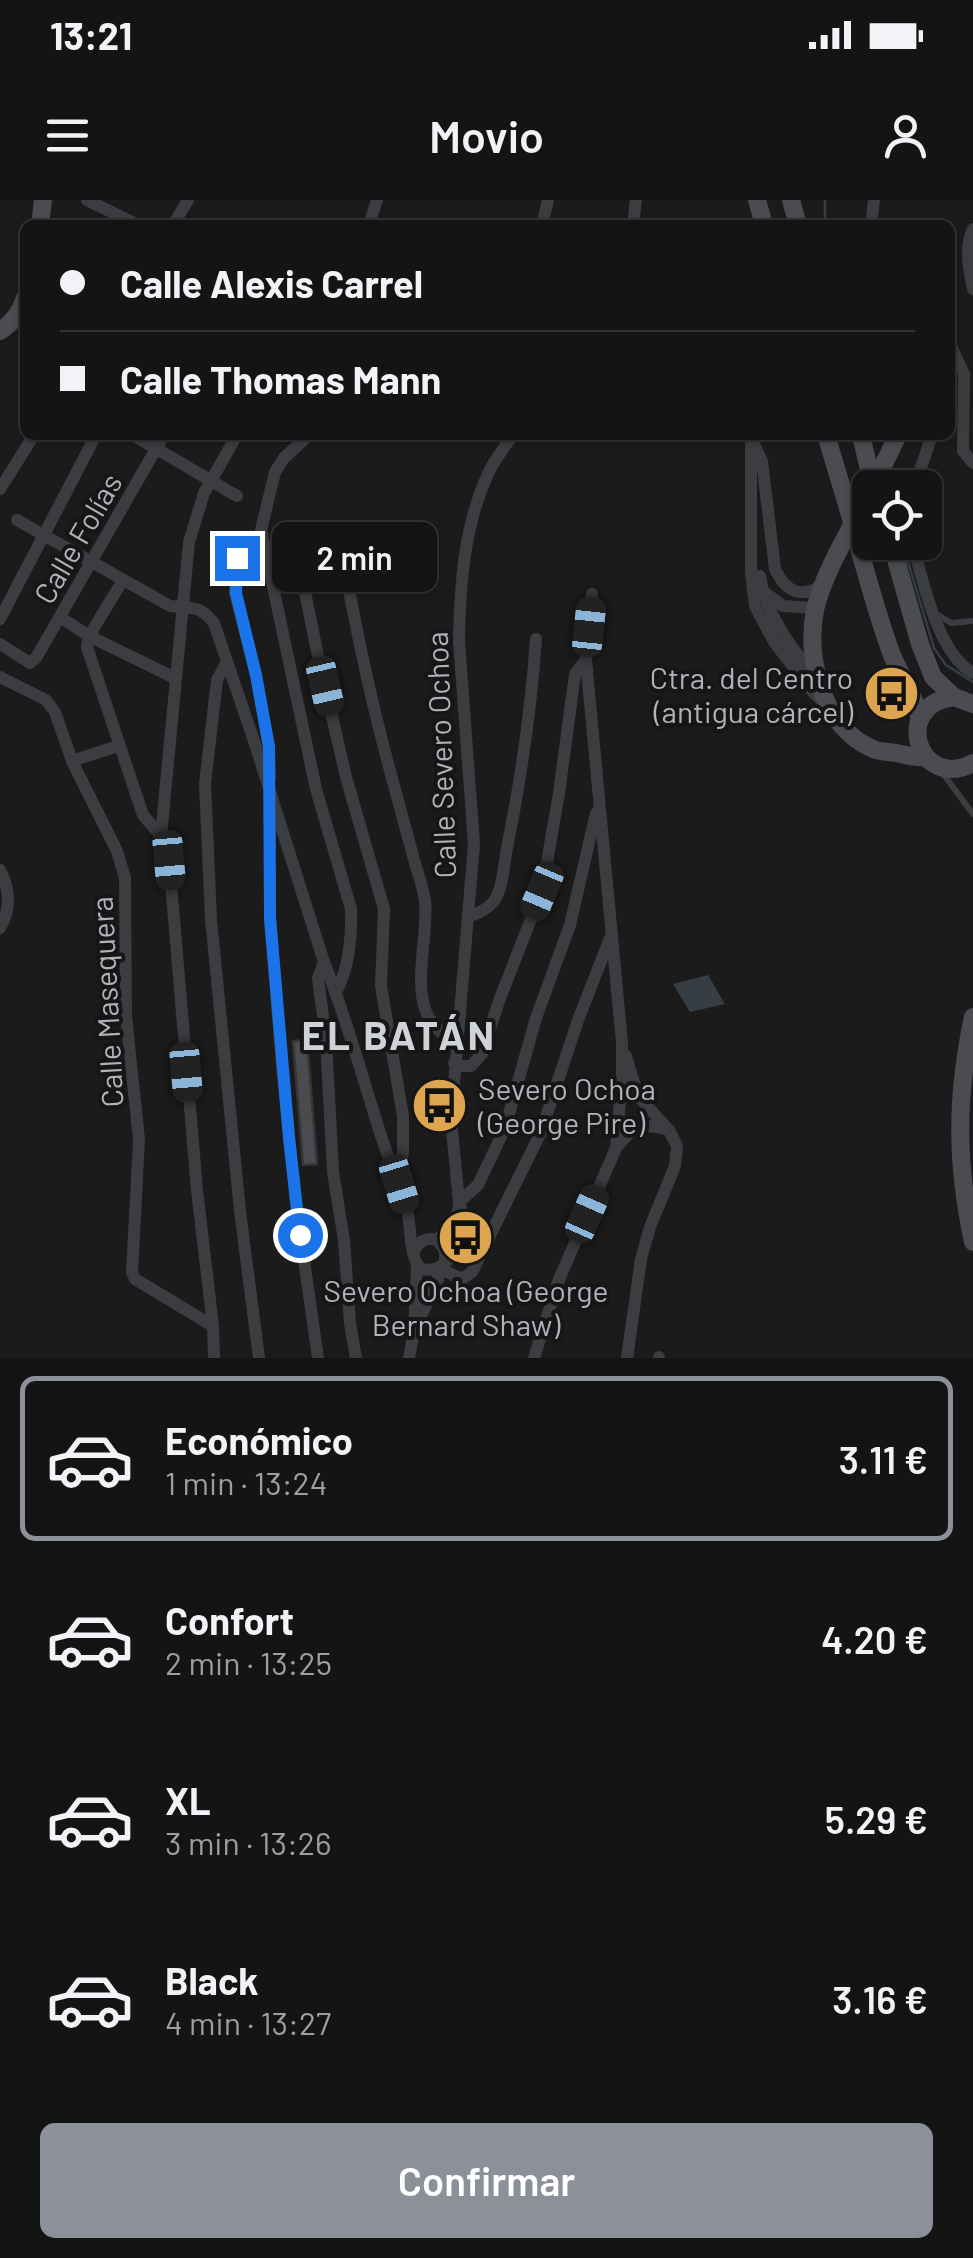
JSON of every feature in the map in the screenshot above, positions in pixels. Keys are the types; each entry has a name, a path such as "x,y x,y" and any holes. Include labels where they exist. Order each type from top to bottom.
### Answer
{"main road":[{"path":"0,331 20,310"},
{"path":"828,440 893,657 916,701 919,745 931,762"},
{"path":"862,440 869,470"},
{"path":"882,470 896,440"},
{"path":"852,529 815,608 812,654 830,707 857,739 874,750 963,772"},
{"path":"897,560 932,677 954,698 973,704"},
{"path":"893,657 908,723 900,743"},
{"path":"874,750 900,743 934,703 954,698"},
{"path":"973,1016 960,1123 961,1176 973,1242"}],"street":[{"path":"87,200 128,220"},
{"path":"973,229 968,240 968,265 973,289"},
{"path":"955,357 964,374 963,451 973,464"},
{"path":"0,489 31,440"},
{"path":"0,619 93,440"},
{"path":"142,440 237,496"},
{"name":"Calle Folías","path":"0,644 30,664 36,658 161,440"},
{"path":"214,1358 169,860 162,836 188,542 204,494 234,440"},
{"path":"304,440 275,472 262,530 316,789 351,909 343,980 336,992"},
{"name":"Calle Severo Ochoa","path":"442,1266 454,1251 464,1213 459,1202 451,1120 474,844 459,613 473,512 490,470 510,440"},
{"path":"750,440 755,606 774,642 813,692 830,707"},
{"path":"752,440 762,461 775,569 782,584 792,591 806,592 823,585"},
{"path":"920,470 930,440"},
{"path":"17,520 170,606 204,611 214,623 409,1217 415,1258 410,1358"},
{"path":"752,530 768,608 819,681"},
{"path":"338,534 388,764 425,899 423,1005 444,1036 456,1040"},
{"path":"296,548 346,777 384,909 381,986 404,1116 399,1184"},
{"path":"237,558 236,593 269,747 270,918 296,1204 318,1358"},
{"path":"917,560 932,611 948,646 973,673"},
{"path":"751,572 762,591 784,606 815,608"},
{"path":"123,580 86,647 143,815 162,836"},
{"path":"592,594 586,660 622,1043 616,1148"},
{"path":"60,618 175,678"},
{"path":"468,917 480,913 494,900 500,883 532,698 536,639"},
{"path":"454,1064 470,1066 482,1054 542,891 576,674 586,660"},
{"path":"227,662 217,680 205,784 213,933 240,1211 259,1358"},
{"name":"Calle Masequera","path":"0,677 46,700 55,712 72,761 117,850 125,878 126,1016 140,1140 132,1272 136,1279 213,1326"},
{"path":"72,761 118,746"},
{"path":"415,1258 420,1242 434,1239 451,1225 459,1202 478,1185 505,1128 536,1018 570,925 598,803"},
{"path":"0,870 10,898 0,928"},
{"path":"442,1266 462,1279 472,1272 541,1132 613,931"},
{"path":"324,962 318,978 326,1039 333,1172 356,1358"},
{"path":"622,1043 638,1096 677,1146 675,1166 641,1258 628,1358"},
{"path":"534,1358 558,1282 616,1148 628,1132 648,1124 668,1130"},
{"path":"409,1217 446,1250 434,1289 414,1331"},
{"path":"415,1258 427,1271 442,1266"}],"lane":[{"path":"932,611 951,623 973,622"},
{"path":"963,772 973,814"}],"shaded area":[{"path":"708,975 725,1004 690,1012 673,984"}],"building":[{"path":"307,1040 317,1164 303,1165 293,1041"}],"waterway":[{"path":"825,200 825,220"},
{"path":"907,560 934,648 946,665 973,682"}],"place":[{"name":"Ctra. del Centro (antigua cárcel)","path":"892,694"},
{"name":"Severo Ochoa (George Pire)","path":"439,1105"},
{"name":"Severo Ochoa (George Bernard Shaw)","path":"466,1238"}],"district":[{"name":"EL BATÁN","path":"399,1034"}],"route":[{"path":"237,558 236,593 269,747 270,918 300,1235"}]}
